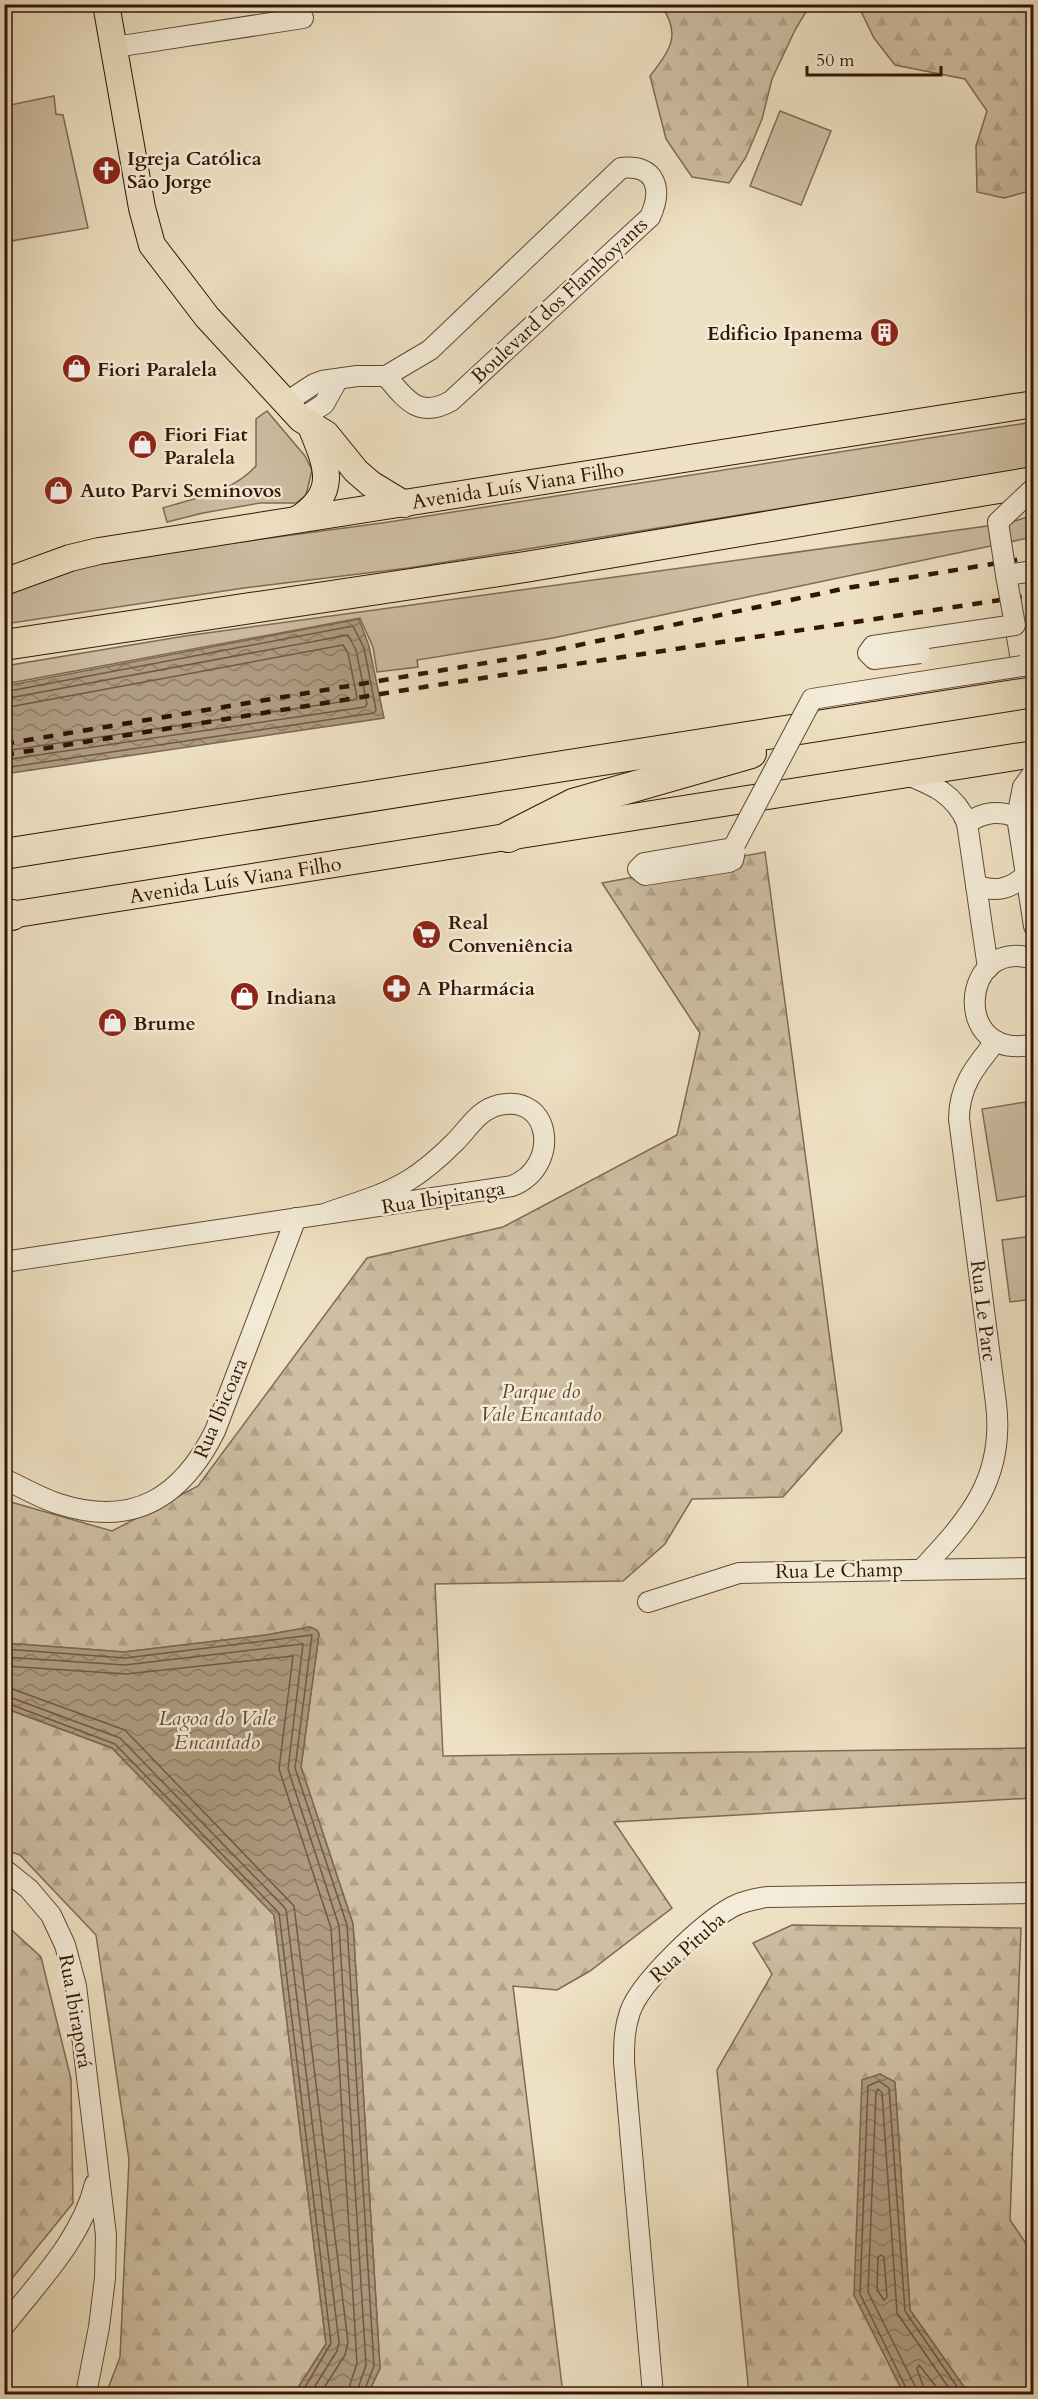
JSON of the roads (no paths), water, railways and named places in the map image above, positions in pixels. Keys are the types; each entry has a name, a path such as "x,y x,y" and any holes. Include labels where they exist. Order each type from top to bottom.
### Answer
{"highway":[{"path":"4,645 525,567 1034,482"},
{"path":"508,837 573,804 890,714 1028,679"},
{"path":"4,854 890,714"}],"main road":[{"path":"106,4 137,187 152,245 207,317 299,416 324,459 326,485 323,497 311,510 297,519"},
{"name":"Avenida Luís Viana Filho","path":"4,582 70,558 96,552 1034,404"},
{"path":"299,416 326,434 356,471 371,484 404,504"},
{"name":"Avenida Luís Viana Filho","path":"7,915 1034,754"}],"street":[{"path":"115,47 303,18"},
{"name":"Boulevard dos Flamboyants","path":"637,166 649,173 656,188 656,203 650,217 452,401 430,409 418,407 406,398 386,376 430,350 621,168 637,166"},
{"path":"299,416 314,384 357,376 386,376"},
{"path":"735,851 733,860 729,862 645,875 638,869 644,863 733,848 812,699 1028,679 1015,625 998,522 1034,488"},
{"path":"1006,575 1034,571"},
{"path":"920,653 874,659 868,653 873,646 1015,625"},
{"path":"1034,772 1023,787 1017,816 1034,927"},
{"path":"905,774 944,792 955,801 967,823 988,968"},
{"path":"967,823 985,813 996,812 1017,816"},
{"path":"976,885 988,890 1002,889 1016,884 1026,875"},
{"path":"1034,959 1006,958 988,968 976,986 973,1006 977,1020 985,1032 996,1041 1009,1046 1034,1044"},
{"name":"Rua Le Parc","path":"922,1569 954,1536 981,1497 993,1469 998,1449 996,1403 959,1119 962,1091 967,1078 996,1041"},
{"name":"Rua Ibipitanga","path":"4,1262 512,1186 527,1180 537,1167 543,1153 545,1136 540,1120 530,1110 516,1105 501,1105 486,1110 433,1162 409,1180 324,1214"},
{"name":"Rua Ibicoara","path":"4,1479 58,1504 89,1511 112,1512 138,1508 159,1500 181,1483 201,1458 215,1431 296,1218"},
{"name":"Rua Le Champ","path":"648,1602 739,1573 1034,1568"},
{"name":"Rua Ibiraporá","path":"4,1869 29,1889 51,1915 65,1945 76,1986 105,2235 105,2278 86,2394"},
{"name":"Rua Pituba","path":"652,2394 624,2062 624,2033 630,2011 640,1991 653,1976 718,1916 749,1900 767,1897 1034,1893"},
{"name":"Rua Ibiraporá","path":"4,2326 78,2230 89,2208 97,2175"}],"water":[{"path":"359,619 369,646 384,718 5,774 5,686"},
{"name":"Lagoa do Vale Encantado","path":"310,1627 317,1630 319,1634 301,1767 353,1924 380,2368 368,2394 294,2394 326,2344 274,1915 112,1748 5,1708 5,1643 124,1652 266,1635"},
{"path":"880,2074 895,2082 910,2310 969,2394 904,2394 854,2295 862,2080"}],"railway":[{"path":"4,744 527,656 847,588 1034,557"},
{"path":"4,755 430,686 1034,595"}],"place":[{"name":"Igreja Católica São Jorge","path":"106,170"},
{"name":"Edificio Ipanema","path":"884,333"},
{"name":"Fiori Paralela","path":"76,369"},
{"name":"Fiori Fiat Paralela","path":"143,445"},
{"name":"Auto Parvi Seminovos","path":"59,490"},
{"name":"Real Conveniência","path":"427,934"},
{"name":"A Pharmácia","path":"396,988"},
{"name":"Indiana","path":"245,997"},
{"name":"Brume","path":"112,1023"}],"park label":[{"name":"Parque do Vale Encantado","path":"541,1402"}]}
